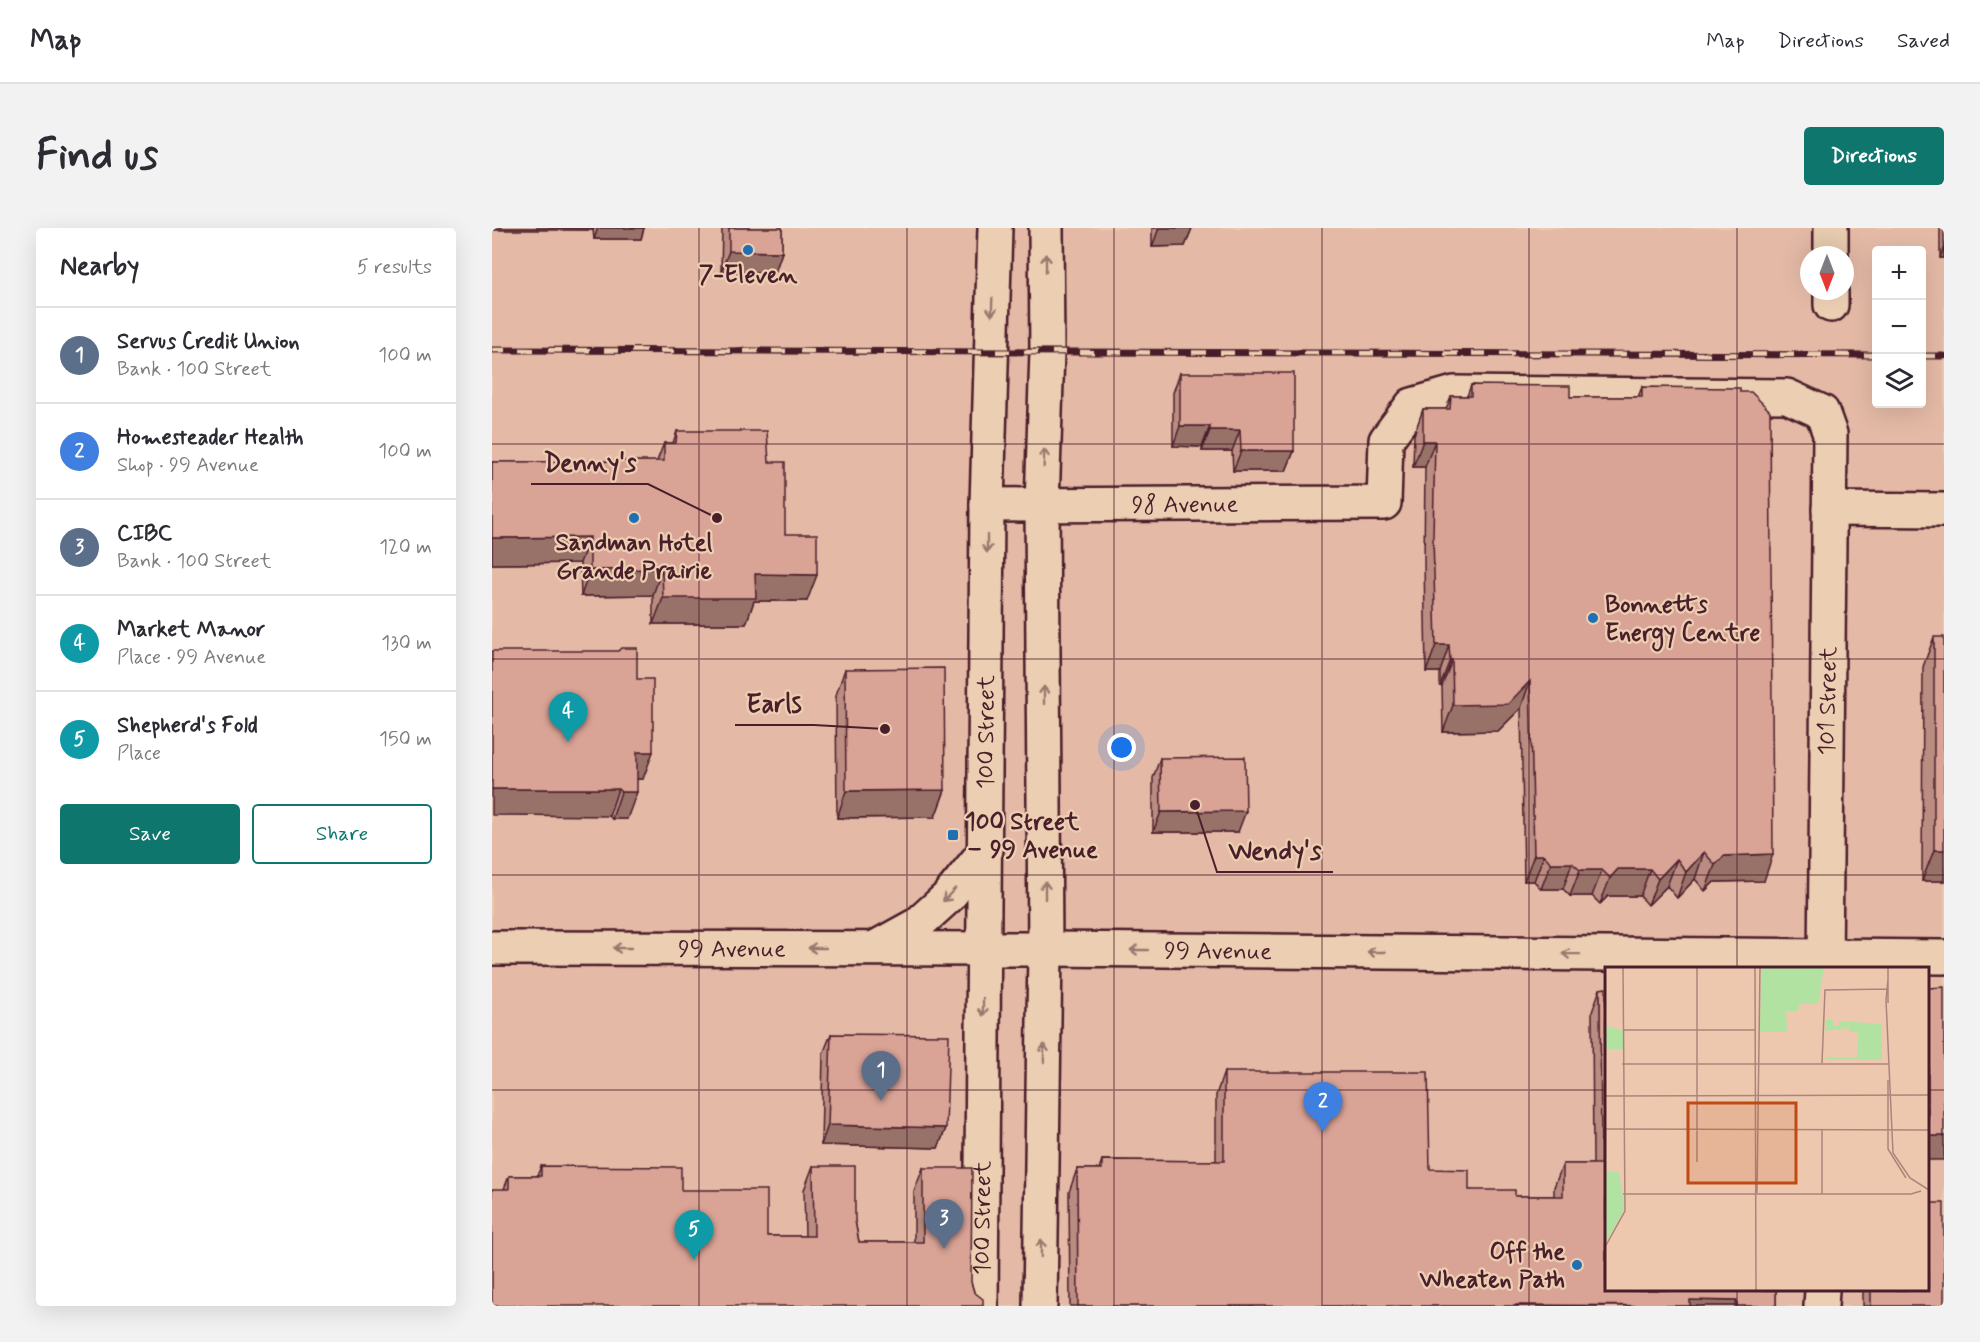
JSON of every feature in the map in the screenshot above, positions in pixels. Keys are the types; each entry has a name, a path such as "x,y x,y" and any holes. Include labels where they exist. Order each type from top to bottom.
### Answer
{"main road":[{"name":"100 Street","path":"981,1306 987,506 995,228"},
{"path":"1040,1306 1046,949 1042,505 1047,351 1046,228"},
{"path":"1831,228 1831,246"},
{"name":"101 Street","path":"1384,503 1386,440 1412,405 1454,393 1787,396 1822,412 1830,434 1825,963"},
{"name":"98 Avenue","path":"987,506 1384,503"},
{"path":"1829,509 1944,510"},
{"path":"875,948 917,925 949,896 986,850"},
{"name":"99 Avenue","path":"492,948 1046,949 1825,963 1944,957"},
{"path":"1821,1306 1822,1291"}],"shaded area":[{"path":"492,228 1944,228 1944,1306 492,1306"}],"building":[{"path":"729,228 782,228 782,252 729,251"},
{"path":"1180,373 1294,373 1294,451 1241,451 1240,430 1210,430 1210,426 1180,426"},
{"name":"Bonnetts Energy Centre","path":"1471,385 1570,386 1570,397 1642,397 1642,387 1740,388 1740,392 1751,392 1770,411 1773,854 1724,856 1715,865 1704,852 1686,872 1677,859 1658,879 1650,869 1618,869 1610,878 1602,870 1580,870 1572,863 1551,863 1544,855 1534,855 1530,681 1508,704 1453,705 1452,660 1450,660 1449,645 1436,645 1433,537 1435,441 1423,441 1423,409 1450,409 1451,396 1471,396"},
{"name":"Sandman Hotel Grande Prairie","path":"677,431 767,431 769,462 785,462 785,534 817,534 817,575 755,574 756,598 663,598 662,569 590,570 590,537 492,538 492,462 664,461 664,443 676,443"},
{"path":"1934,637 1944,637 1944,850 1934,850"},
{"path":"621,648 637,648 637,679 653,679 653,752 637,752 637,792 621,792 618,789 492,789 492,651 618,651"},
{"path":"944,668 945,790 846,791 845,669"},
{"path":"1245,757 1246,811 1161,812 1160,758"},
{"path":"1944,987 1944,1136 1929,1136 1929,988"},
{"path":"1605,988 1605,1291 1776,1291 1776,1306 1737,1306 1737,1301 1690,1300 1690,1306 1078,1306 1077,1169 1102,1169 1102,1160 1224,1161 1224,1072 1428,1072 1430,1169 1469,1170 1469,1190 1515,1190 1515,1196 1563,1196 1563,1164 1601,1164 1600,989"},
{"path":"831,1034 949,1035 946,1128 828,1125"},
{"path":"541,1166 681,1167 681,1190 767,1190 767,1236 814,1236 813,1166 855,1166 855,1221 859,1242 923,1242 923,1168 972,1168 971,1282 974,1292 983,1299 983,1306 492,1306 492,1189 509,1189 509,1176 541,1176"},
{"path":"1929,1203 1944,1203 1944,1306 1871,1306 1871,1291 1929,1291"}],"railway":[{"path":"492,350 1872,355"},
{"path":"1926,356 1944,356"}],"place":[{"name":"7-Eleven","path":"748,250"},
{"name":"Sandman Hotel Grande Prairie","path":"634,518"},
{"name":"Denny's","path":"717,518"},
{"name":"Bonnetts Energy Centre","path":"1593,618"},
{"name":"Earls","path":"885,729"},
{"name":"Market Manor","path":"568,742"},
{"name":"Wendy's","path":"1195,805"},
{"name":"100 Street – 99 Avenue","path":"953,835"},
{"name":"Servus Credit Union","path":"881,1101"},
{"name":"Homesteader Health","path":"1323,1132"},
{"name":"CIBC","path":"944,1249"},
{"name":"Shepherd's Fold","path":"694,1260"},
{"name":"Off the Wheaten Path","path":"1577,1265"}]}
